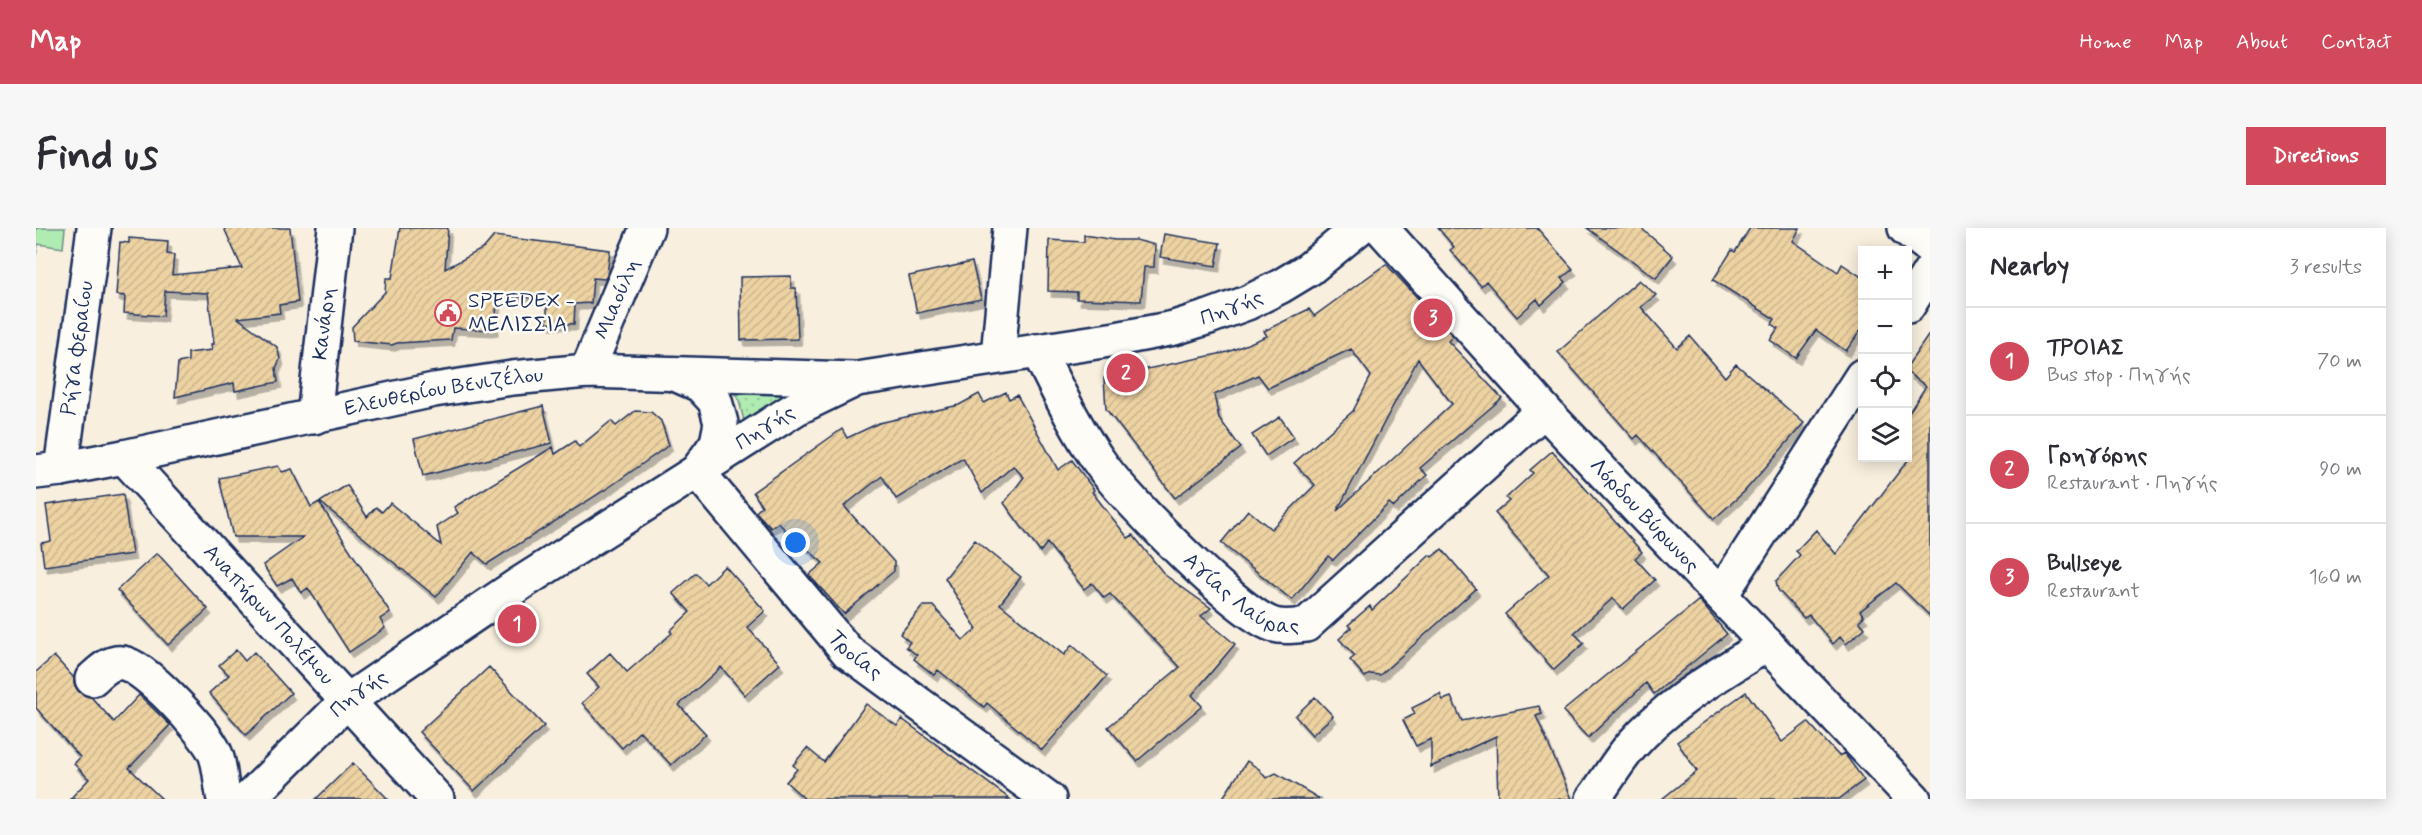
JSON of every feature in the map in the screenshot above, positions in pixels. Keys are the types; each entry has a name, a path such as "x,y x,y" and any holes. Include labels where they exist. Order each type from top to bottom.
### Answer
{"street":[{"name":"Ρήγα Φεραίου","path":"49,471 94,228"},
{"name":"Κανάρη","path":"314,417 334,228"},
{"name":"Μιαούλη","path":"587,371 647,228"},
{"path":"998,356 1010,228"},
{"name":"Πηγής","path":"248,799 347,701 518,585 795,409 857,379 1174,328 1247,303 1309,269 1359,228"},
{"name":"Λόρδου Βύρωνος","path":"1381,228 1544,410 1914,799"},
{"path":"1905,228 1930,247"},
{"path":"1912,300 1930,270"},
{"name":"Αγίας Λαύρας","path":"1038,351 1070,416 1103,467 1133,502 1207,575 1254,615 1273,625 1290,627 1306,625 1544,410"},
{"name":"Ελευθερίου Βενιζέλου","path":"49,471 434,390 512,378 587,371 857,379"},
{"path":"673,373 700,385 715,401 721,423 717,443 697,471"},
{"path":"1721,595 1858,384"},
{"name":"Αναπήρων Πολέμου","path":"124,457 437,799"},
{"name":"Τροίας","path":"697,471 848,651 1049,799"},
{"path":"1593,799 1631,747 1658,719 1692,693 1767,644"},
{"path":"92,679 112,664 125,663 144,674 198,726 215,751 224,799"}],"green space":[{"path":"36,228 65,228 63,248 38,244 36,255"},
{"path":"731,386 799,388 744,421 739,400"}],"building":[{"path":"224,228 290,228 298,302 279,305 280,313 238,318 277,347 280,359 276,368 278,382 235,391 234,383 175,397 178,363 188,361 188,353 212,350 211,344 214,344 208,293 165,291 163,316 124,313 125,296 116,295 120,242 129,243 129,238 168,241 167,254 174,255 172,275 242,268"},
{"path":"400,228 448,228 445,269 484,248 494,236 610,250 607,275 605,279 593,278 591,303 575,304 574,324 547,323 547,299 498,295 494,330 453,328 451,340 392,345 353,341 352,327 385,292 386,278 392,278"},
{"path":"1438,228 1537,228 1573,269 1562,278 1566,282 1541,305 1537,299 1517,317 1486,281 1481,286 1450,250 1454,247"},
{"path":"1587,228 1641,228 1673,256 1656,278"},
{"path":"1750,228 1800,228 1793,241 1838,272 1842,264 1858,275 1858,334 1846,351 1816,330 1796,358 1770,340 1778,328 1772,324 1775,319 1713,280 1732,250 1735,252"},
{"path":"1164,234 1220,243 1216,266 1160,257"},
{"path":"1084,235 1115,240 1136,240 1155,245 1154,267 1144,267 1141,301 1077,299 1077,292 1048,291 1049,240 1084,242"},
{"path":"972,262 981,299 917,313 909,276"},
{"path":"1386,264 1453,336 1448,341 1502,398 1420,468 1427,475 1394,507 1389,503 1333,560 1328,556 1292,600 1221,543 1248,510 1271,529 1315,485 1294,463 1353,411 1371,376 1351,349 1268,388 1258,375 1214,395 1219,418 1241,448 1175,498 1106,409 1104,378 1228,352 1267,336 1264,331 1309,309 1314,316","holes":["1418,359 1452,404 1337,511"]},
{"path":"791,276 791,288 796,288 798,339 741,340 740,277"},
{"path":"1639,280 1656,295 1641,307 1677,348 1690,336 1725,377 1736,364 1804,423 1744,492 1714,519 1638,435 1634,439 1558,352"},
{"path":"1930,333 1930,616 1896,583 1860,611 1864,616 1859,621 1865,628 1846,644 1840,637 1833,644 1809,615 1804,618 1778,590 1776,581 1800,555 1796,551 1816,530 1836,554 1906,462 1912,462 1912,408 1926,386 1912,376 1912,359"},
{"path":"1006,392 1009,399 1017,395 1058,470 1072,460 1094,490 1092,492 1128,538 1133,535 1165,575 1211,608 1201,616 1235,644 1192,695 1202,706 1137,761 1108,727 1180,667 1110,594 1104,598 1092,583 1084,589 1047,543 1040,552 1004,503 1024,477 1013,466 982,493 963,458 896,499 882,476 844,506 894,562 894,571 844,614 809,575 823,563 778,523 771,528 756,512 762,506 753,492 842,429 847,438 879,423 959,405 979,394 984,403"},
{"path":"543,406 552,443 423,476 414,439"},
{"path":"635,411 651,412 661,421 669,445 608,488 487,564 473,552 436,597 320,502 347,485 367,517 376,507 382,512 390,503 441,545 437,527 458,513 454,507 553,447 555,454 575,441 579,447 611,421 616,426"},
{"path":"1280,417 1294,437 1266,456 1252,435"},
{"path":"1552,451 1642,552 1635,558 1655,580 1623,609 1613,598 1574,633 1584,643 1554,670 1505,614 1549,575 1495,513 1509,501 1506,498 1533,473 1530,470"},
{"path":"278,466 282,472 292,469 311,507 319,502 390,612 380,619 385,628 349,652 308,588 301,593 292,578 277,586 263,565 303,537 233,537 219,478"},
{"path":"123,494 132,554 44,566 41,543 51,541 46,505"},
{"path":"975,540 1021,577 1000,604 1064,655 1072,645 1107,676 1042,750 987,703 984,707 938,670 934,675 914,659 917,655 906,647 910,642 900,634 923,606 933,606 963,640 977,629 945,578"},
{"path":"1442,549 1476,589 1380,675 1370,674 1365,677 1350,660 1355,656 1339,639 1351,628 1348,625 1370,606 1372,610 1430,555 1432,557"},
{"path":"157,553 208,609 168,645 117,590"},
{"path":"725,566 765,611 747,627 780,664 745,695 721,667 679,705 706,734 671,765 640,731 622,748 582,703 599,687 587,674 610,653 627,672 672,633 670,631 690,612 673,593 696,573 706,584"},
{"path":"1699,600 1727,634 1654,694 1646,683 1588,738 1563,711"},
{"path":"236,650 245,661 254,652 291,693 246,735 209,693 229,675 219,665"},
{"path":"54,656 74,678 74,684 79,692 91,697 114,722 139,695 170,725 129,768 162,799 70,799 89,779 74,764 80,757 36,708 36,672"},
{"path":"489,667 544,726 474,791 419,732"},
{"path":"1746,692 1782,742 1808,722 1839,756 1844,753 1864,780 1839,799 1662,799 1697,771 1677,742"},
{"path":"1440,694 1443,700 1451,697 1462,721 1539,706 1542,714 1536,716 1572,799 1498,799 1496,736 1431,767 1431,739 1416,746 1403,720 1415,714 1412,708"},
{"path":"1315,697 1333,716 1312,735 1295,716"},
{"path":"866,704 897,726 902,719 1010,799 805,799 786,782 797,769 793,765 807,748 824,762"},
{"path":"1247,761 1259,769 1266,778 1276,773 1320,799 1222,799"},
{"path":"353,763 388,799 316,799"}],"place":[{"name":"SPEEDEX - ΜΕΛΙΣΣΙΑ","path":"448,313"},
{"name":"Bullseye","path":"1433,318"},
{"name":"Γρηγόρης","path":"1126,373"},
{"name":"ΤΡΟΙΑΣ","path":"517,624"}]}
